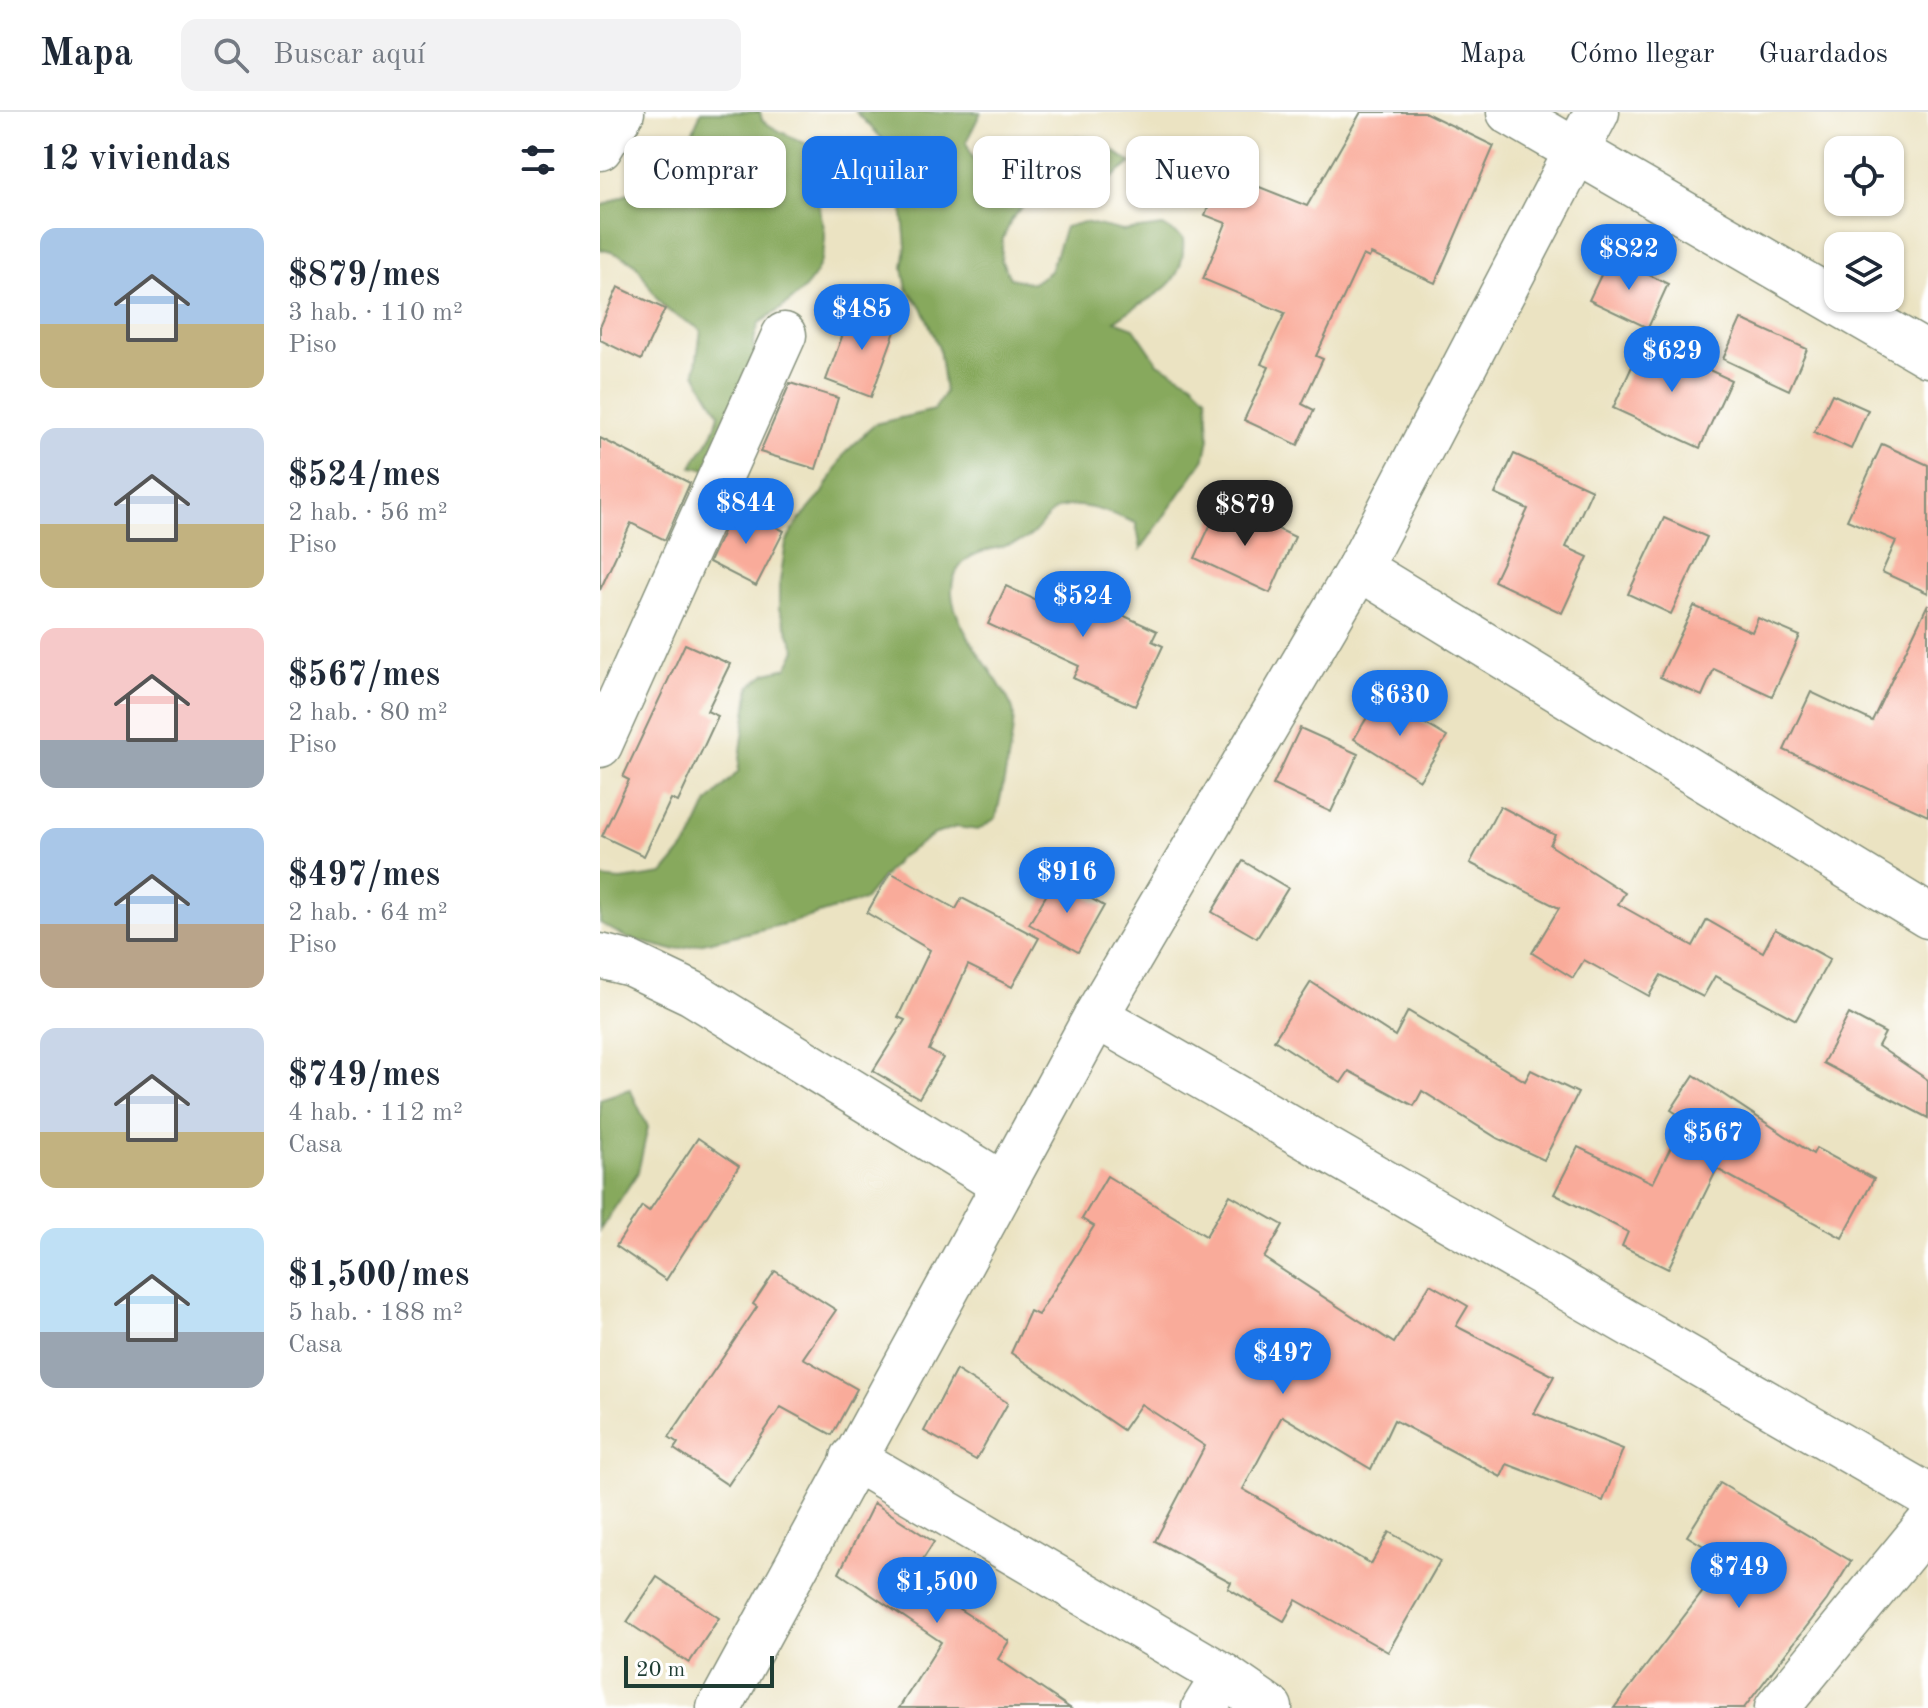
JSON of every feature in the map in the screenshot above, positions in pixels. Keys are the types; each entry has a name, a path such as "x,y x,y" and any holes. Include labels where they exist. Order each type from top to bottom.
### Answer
{"street":[{"path":"600,148 622,112"},
{"path":"1509,112 1928,355"},
{"path":"719,1708 1096,1016 1359,568 1597,112"},
{"path":"600,745 784,335"},
{"path":"1359,568 1928,916"},
{"path":"600,956 631,964 692,993 1004,1185"},
{"path":"1096,1016 1928,1496"},
{"path":"853,1458 1214,1692 1270,1708"},
{"path":"1777,1708 1928,1524"}],"green space":[{"path":"701,112 760,112 762,120 770,126 802,142 802,208 820,208 825,238 819,266 804,289 759,323 753,343 764,405 715,470 692,467 712,435 719,413 695,373 701,330 663,306 635,264 600,249 600,207 624,195 624,208 786,208 786,136 691,136"},
{"path":"856,112 981,112 966,142 973,158 973,208 1022,208 1003,238 1001,260 1010,278 1033,283 1050,271 1065,227 1084,222 1123,231 1163,226 1183,238 1183,256 1172,280 1115,321 1134,328 1158,363 1192,382 1207,397 1209,438 1205,458 1141,549 1136,523 1095,509 1073,506 1054,511 1033,534 1022,541 977,554 962,564 953,580 958,618 1013,710 1010,745 996,818 978,830 956,827 933,835 898,859 864,900 793,922 673,950 627,938 600,923 600,878 621,880 663,874 690,841 708,802 738,772 750,686 767,673 787,668 796,650 779,609 779,587 786,543 796,524 823,493 844,454 875,424 934,410 945,392 939,348 922,307 907,289 903,268 906,246 902,208 957,208 957,136 879,136"},
{"path":"1110,149 1126,160 1126,167 1110,179"},
{"path":"630,1089 648,1127 638,1172 600,1230 600,1099"}],"building":[{"path":"1361,112 1424,112 1494,146 1435,283 1371,254 1369,258 1363,255 1316,356 1323,359 1302,404 1314,410 1298,445 1244,420 1269,367 1261,364 1285,313 1203,279 1226,223 1205,215 1208,208 1259,208 1259,187 1307,206"},
{"path":"1610,256 1668,284 1648,328 1589,300"},
{"path":"618,287 665,309 641,360 600,340 600,327"},
{"path":"853,307 898,323 871,397 826,380"},
{"path":"1741,319 1807,349 1789,390 1723,359"},
{"path":"1644,340 1731,380 1700,448 1613,408"},
{"path":"790,383 838,398 816,469 760,452"},
{"path":"1832,394 1868,410 1851,449 1814,432"},
{"path":"600,438 690,483 665,540 631,523 600,590"},
{"path":"1882,444 1928,465 1928,593 1882,572 1896,541 1847,520"},
{"path":"1514,454 1592,490 1566,547 1588,557 1562,613 1494,581 1528,509 1495,494"},
{"path":"1221,502 1295,537 1270,593 1195,558"},
{"path":"735,506 784,531 756,586 709,562"},
{"path":"1664,518 1707,537 1671,614 1628,594"},
{"path":"1053,583 1157,631 1152,641 1163,646 1135,706 1073,678 1079,666 988,624 1006,586 1042,603"},
{"path":"1928,604 1928,816 1784,750 1811,692 1872,721"},
{"path":"1694,606 1752,632 1758,618 1800,636 1772,696 1714,669 1702,696 1660,677"},
{"path":"685,644 730,664 707,711 718,716 678,802 671,799 644,856 602,836 629,780 623,777"},
{"path":"1380,696 1447,737 1420,780 1354,739"},
{"path":"1300,728 1358,754 1331,812 1273,785"},
{"path":"1500,806 1555,835 1550,845 1625,893 1618,904 1693,946 1707,920 1763,952 1775,929 1830,959 1796,1020 1715,976 1703,997 1661,975 1649,996 1584,960 1573,978 1532,953 1559,908 1470,863"},
{"path":"1243,861 1288,888 1257,938 1212,912"},
{"path":"890,872 956,909 962,898 1039,938 1012,987 968,965 929,1050 943,1058 919,1098 873,1071 905,1020 898,1017 930,950 867,913"},
{"path":"1056,879 1104,906 1078,952 1029,924"},
{"path":"1311,982 1395,1036 1408,1011 1525,1081 1531,1070 1578,1093 1544,1160 1497,1138 1422,1091 1414,1106 1349,1071 1341,1083 1274,1040"},
{"path":"1849,1014 1885,1033 1878,1046 1928,1080 1928,1118 1823,1063"},
{"path":"1694,1075 1813,1154 1816,1148 1874,1179 1842,1238 1717,1169 1668,1269 1622,1246 1628,1232 1554,1194 1578,1147 1653,1183 1685,1119 1671,1110"},
{"path":"698,1138 739,1166 666,1280 616,1246 642,1206 649,1211"},
{"path":"1107,1176 1206,1236 1230,1195 1283,1225 1264,1258 1394,1343 1430,1284 1468,1306 1456,1326 1554,1376 1534,1413 1623,1449 1603,1501 1507,1464 1501,1477 1394,1420 1371,1469 1282,1416 1243,1489 1371,1564 1389,1532 1440,1561 1388,1652 1296,1600 1284,1621 1228,1588 1231,1582 1155,1541 1205,1446 1141,1404 1123,1430 1011,1353 1030,1311 1038,1315 1094,1226 1082,1219"},
{"path":"775,1271 836,1310 803,1358 857,1389 832,1435 781,1407 728,1485 674,1449 678,1443 669,1437 757,1307 753,1304"},
{"path":"956,1370 1008,1403 976,1460 924,1431"},
{"path":"1720,1483 1851,1561 1827,1600 1744,1708 1614,1708 1727,1560 1687,1536"},
{"path":"874,1503 934,1542 911,1578 1009,1641 998,1659 1070,1708 899,1708 941,1642 839,1573"},
{"path":"657,1577 719,1618 689,1663 627,1622"}]}
